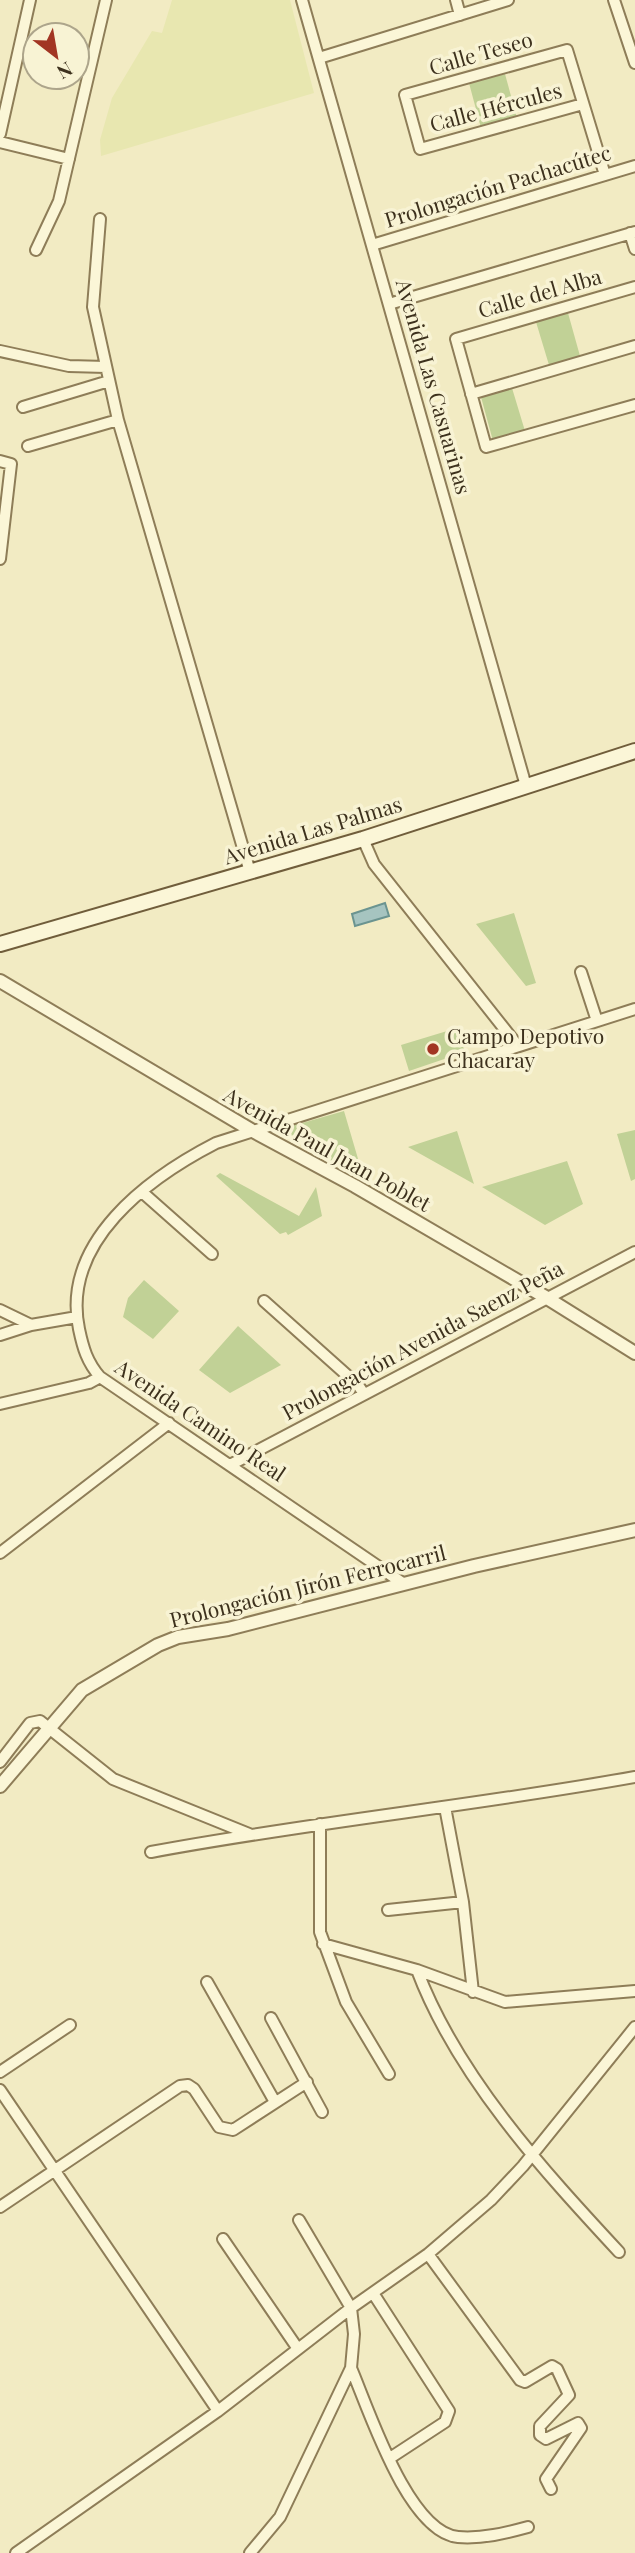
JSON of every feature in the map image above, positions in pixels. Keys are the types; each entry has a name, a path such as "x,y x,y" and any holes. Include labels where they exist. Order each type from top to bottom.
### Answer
{"main road":[{"name":"Avenida Las Palmas","path":"0,944 363,839 635,751"}],"street":[{"path":"0,135 30,0"},
{"path":"36,250 59,201 106,0"},
{"name":"Avenida Las Casuarinas","path":"302,0 526,786"},
{"path":"456,0 460,15"},
{"path":"319,58 508,0"},
{"path":"614,0 635,63"},
{"name":"Calle Teseo","path":"420,149 405,95 566,50 583,104"},
{"path":"583,104 605,175"},
{"name":"Calle Hércules","path":"420,149 583,104"},
{"path":"0,142 69,159"},
{"name":"Prolongación Pachacútec","path":"372,245 635,166"},
{"path":"100,219 93,307 106,367 118,419 250,872"},
{"path":"389,304 633,233 635,249"},
{"name":"Calle del Alba","path":"471,394 456,339 635,286"},
{"path":"635,346 471,394 486,447 635,405"},
{"path":"0,351 69,366 106,367"},
{"path":"23,407 110,382"},
{"path":"28,446 118,419"},
{"path":"0,461 10,464 0,558"},
{"path":"363,839 374,864 518,1046"},
{"path":"581,971 597,1021"},
{"name":"Avenida Paul Juan Poblet","path":"0,981 251,1130 355,1186 547,1298 635,1353"},
{"name":"Avenida Camino Real","path":"404,1584 100,1377 88,1362 76,1317 78,1279 85,1258 102,1233 142,1192 185,1159 251,1130 635,1009"},
{"path":"142,1192 212,1254"},
{"name":"Prolongación Avenida Saenz Peña","path":"230,1465 635,1252"},
{"path":"264,1301 358,1385 364,1394"},
{"path":"0,1310 31,1325"},
{"path":"0,1335 31,1325 76,1317"},
{"path":"0,1404 89,1383 100,1377"},
{"path":"0,1553 169,1423"},
{"name":"Prolongación Jirón Ferrocarril","path":"0,1786 82,1690 158,1645 178,1637 228,1629 404,1584 635,1530"},
{"path":"2,1755 30,1723 40,1721 113,1779 248,1834"},
{"path":"151,1852 248,1834 635,1777"},
{"path":"445,1807 463,1902 473,1993"},
{"path":"320,1824 318,1915 323,1944 346,2002 389,2074"},
{"path":"388,1910 463,1902"},
{"path":"323,1944 417,1970 473,1993 505,2002 635,1990"},
{"path":"417,1970 435,2012 531,2156 619,2252"},
{"path":"207,1982 275,2102"},
{"path":"271,2018 323,2112"},
{"path":"0,2072 70,2025"},
{"path":"16,2553 218,2411 351,2308 428,2255 491,2200 531,2156 635,2027"},
{"path":"0,2207 180,2086 188,2085 194,2089 219,2127 226,2131 233,2130 307,2082"},
{"path":"0,2090 218,2411"},
{"path":"250,2553 280,2517 351,2368 354,2334 351,2308 299,2220"},
{"path":"222,2239 298,2349"},
{"path":"428,2255 520,2380 525,2382 551,2366 557,2369 569,2395 540,2426 540,2435 546,2439 578,2423 582,2428 546,2479 551,2489"},
{"path":"373,2293 449,2412 445,2422 390,2458"},
{"path":"351,2368 404,2488 438,2529 457,2537 497,2535 528,2527"}],"green space":[{"path":"172,0 290,0 314,93 101,156 100,140 112,98 152,31 162,33"},
{"path":"505,74 517,118 481,128 469,83"},
{"path":"568,313 580,356 549,365 536,322"},
{"path":"512,388 525,431 493,441 481,397"},
{"path":"514,913 536,983 526,986 476,924"},
{"name":"Campo Depotivo Chacaray","path":"457,1028 465,1052 409,1071 401,1045"},
{"path":"344,1111 361,1169 356,1178 283,1133 285,1128"},
{"path":"635,1130 635,1179 631,1181 617,1134"},
{"path":"457,1131 474,1184 408,1147"},
{"path":"567,1161 583,1204 545,1225 482,1187"},
{"path":"220,1173 299,1216 316,1187 322,1216 288,1235 286,1232 280,1234 216,1176"},
{"path":"144,1280 179,1311 153,1339 123,1317 128,1298"},
{"path":"238,1326 281,1365 230,1393 199,1370"}],"water":[{"path":"385,903 389,916 355,926 352,914"}],"place":[{"name":"Campo Depotivo Chacaray","path":"433,1049"}]}
